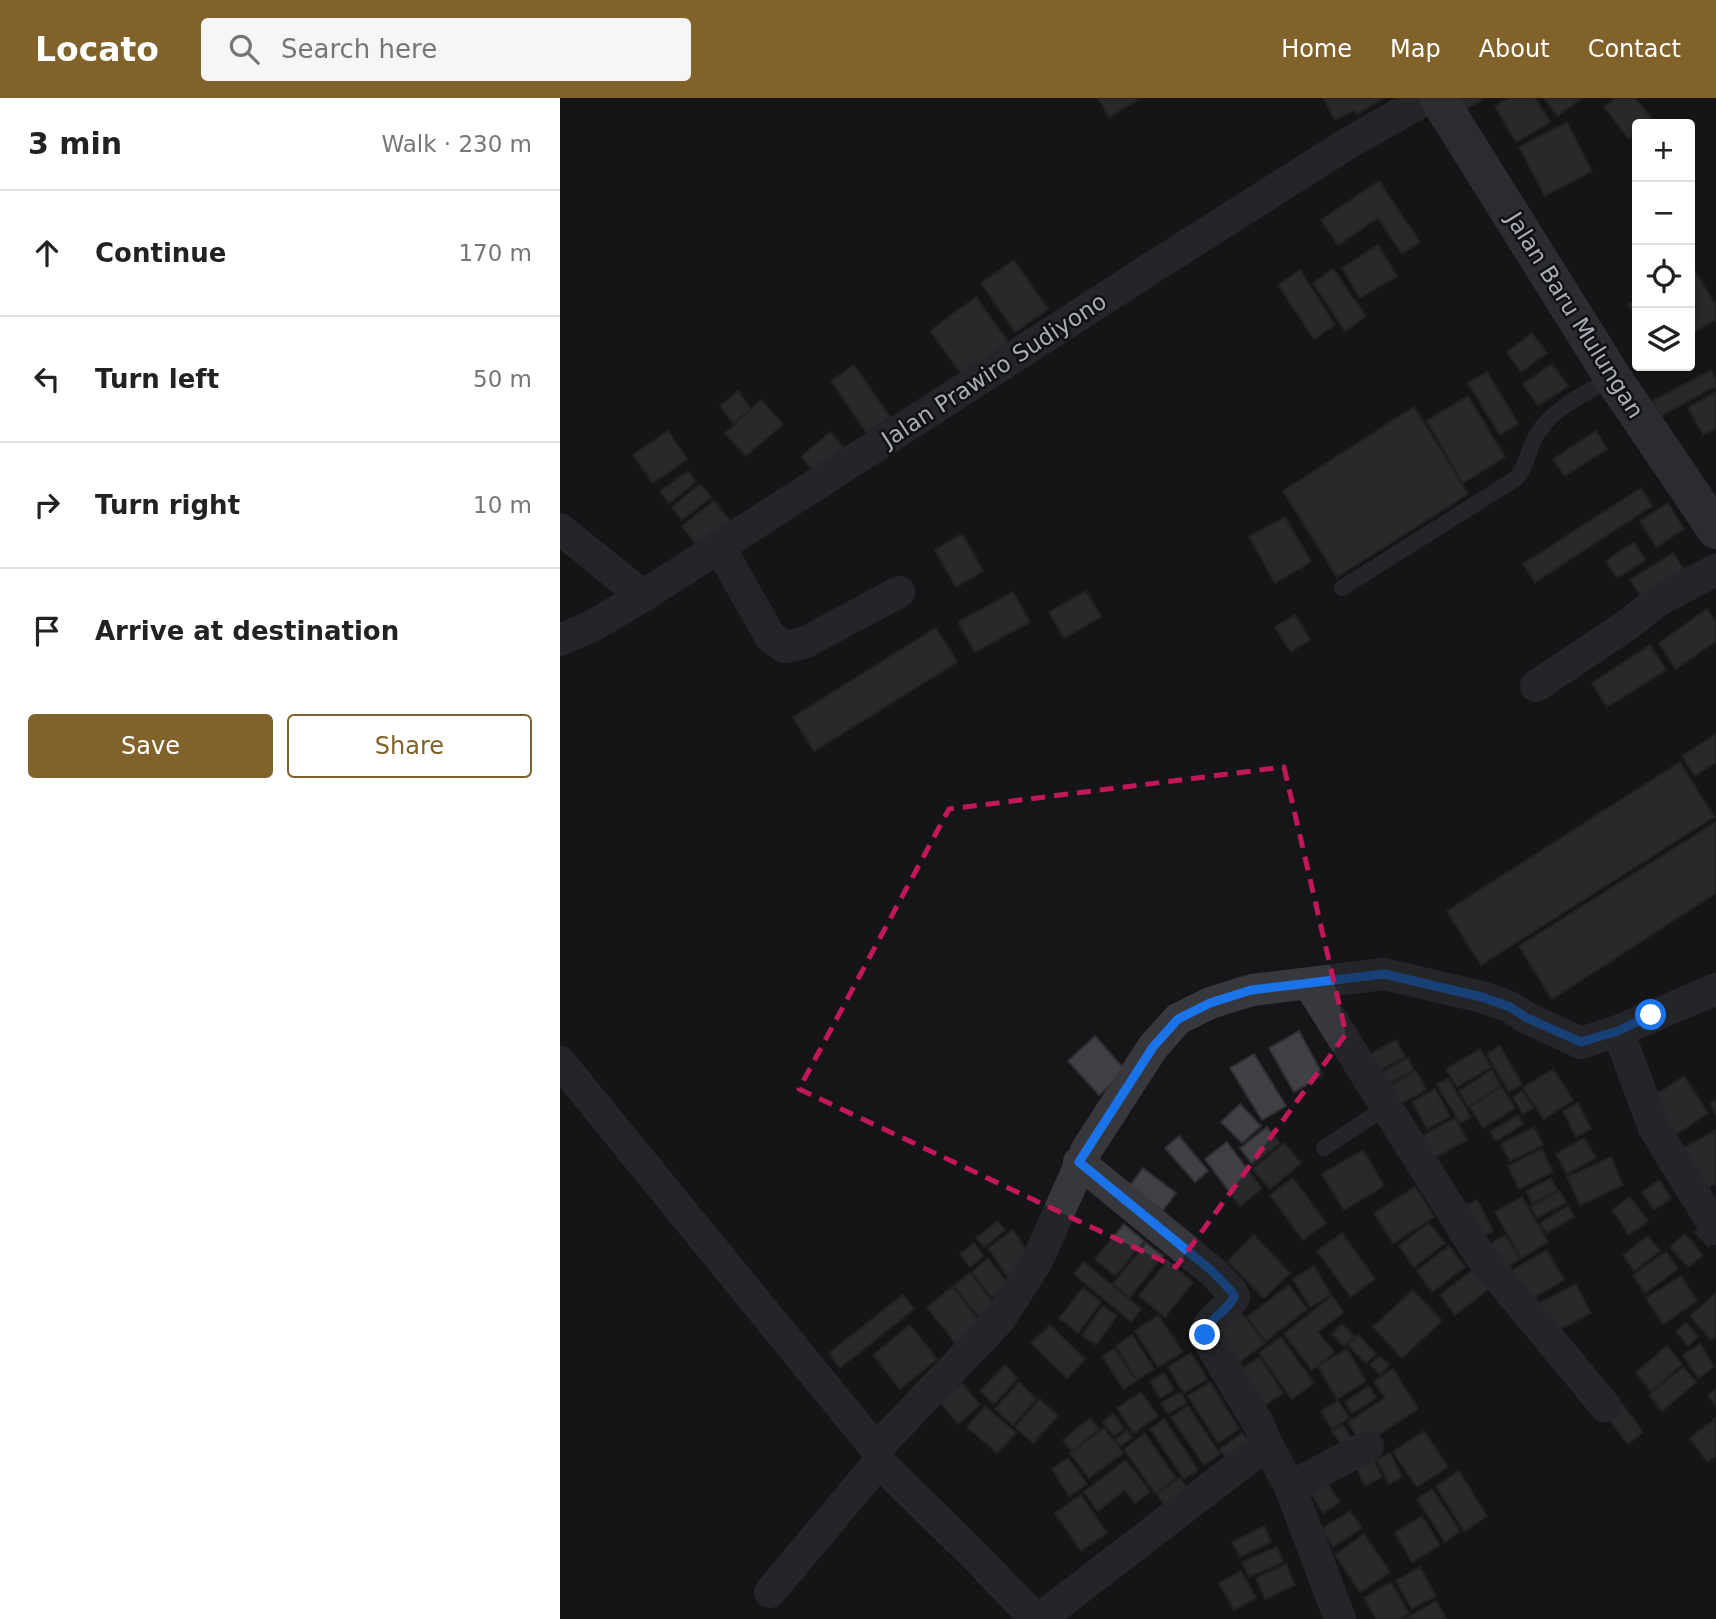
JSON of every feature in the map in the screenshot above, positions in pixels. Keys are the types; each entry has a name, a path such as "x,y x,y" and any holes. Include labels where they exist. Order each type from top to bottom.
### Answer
{"main road":[{"name":"Jalan Baru Mulungan","path":"1438,98 1613,378 1716,530"}],"street":[{"name":"Jalan Prawiro Sudiyono","path":"560,640 594,625 643,596 1211,230 1350,142 1428,98"},
{"path":"560,529 643,596"},
{"path":"719,546 771,638 785,647 804,643 899,592"},
{"path":"1535,686 1627,625 1659,600 1716,570"},
{"path":"770,1592 878,1456 999,1320 1037,1261 1062,1209 1079,1162 1153,1047 1178,1019 1210,1003 1251,990 1384,974 1482,997 1510,1007 1527,1018 1581,1042 1618,1031 1716,989"},
{"path":"1309,984 1479,1254 1605,1406"},
{"path":"1618,1031 1654,1128 1716,1229"},
{"path":"560,1062 878,1456 974,1555 1022,1614 1042,1617 1052,1612 1267,1444"},
{"path":"1079,1162 1212,1271 1232,1292 1234,1297 1231,1303 1209,1324 1205,1335 1258,1423 1290,1487 1340,1619"},
{"path":"1290,1487 1368,1446"}],"lane":[{"path":"1342,588 1515,479 1522,471 1536,435 1546,422 1560,409 1613,378"},
{"path":"1324,1148 1386,1107"}],"highlighted area":[{"path":"1284,767 1346,1034 1176,1267 799,1089 949,809"}],"building":[{"path":"1098,98 1141,98 1109,117"},
{"path":"1323,98 1384,98 1357,114 1354,110 1335,120"},
{"path":"1447,98 1481,98 1482,100 1456,114"},
{"path":"1508,98 1535,98 1550,122 1516,142 1495,106"},
{"path":"1544,98 1582,98 1558,116"},
{"path":"1615,98 1635,98 1652,119 1632,119 1632,136 1629,139 1604,107"},
{"path":"1567,122 1592,171 1545,196 1519,147"},
{"path":"1379,181 1420,242 1402,254 1378,218 1338,245 1321,220"},
{"path":"1378,245 1397,276 1360,298 1342,268"},
{"path":"1014,260 1048,309 1015,332 981,283"},
{"path":"1333,269 1366,316 1345,331 1313,283"},
{"path":"1300,270 1335,325 1314,339 1278,285"},
{"path":"1695,271 1716,306 1716,319 1695,332"},
{"path":"976,297 1011,346 966,380 930,331"},
{"path":"1532,333 1547,353 1521,372 1507,352"},
{"path":"1552,364 1568,386 1538,406 1523,384"},
{"path":"854,365 890,417 867,433 831,381"},
{"path":"1711,370 1716,386 1661,416 1653,401"},
{"path":"1487,372 1518,423 1500,435 1468,383"},
{"path":"738,391 751,409 733,423 720,406"},
{"path":"1716,392 1716,428 1703,435 1688,408"},
{"path":"1468,396 1505,457 1463,483 1427,421"},
{"path":"761,400 783,424 746,456 725,433"},
{"path":"1414,407 1468,494 1337,577 1283,491"},
{"path":"668,431 687,459 653,483 633,455"},
{"path":"1596,431 1607,449 1565,476 1553,459"},
{"path":"830,432 849,454 820,479 801,457"},
{"path":"688,471 696,482 669,503 660,492"},
{"path":"700,484 711,497 682,520 672,507"},
{"path":"1641,488 1652,506 1535,582 1523,564"},
{"path":"714,501 731,522 698,547 682,526"},
{"path":"1668,503 1684,529 1656,547 1640,521"},
{"path":"1285,517 1311,562 1275,583 1249,537"},
{"path":"962,534 983,571 956,587 935,550"},
{"path":"1634,542 1645,560 1617,578 1606,561"},
{"path":"1673,553 1687,575 1645,602 1630,580"},
{"path":"1086,591 1101,617 1064,638 1049,612"},
{"path":"1013,592 1030,622 975,652 958,622"},
{"path":"1707,609 1716,622 1716,641 1676,669 1659,643"},
{"path":"1295,615 1310,640 1291,652 1275,627"},
{"path":"936,628 957,662 814,751 793,717"},
{"path":"1650,645 1666,670 1607,707 1592,683"},
{"path":"1716,734 1716,762 1695,776 1682,756"},
{"path":"1680,762 1714,817 1481,965 1447,911"},
{"path":"1716,822 1716,893 1552,999 1519,946"},
{"path":"1299,1031 1323,1075 1294,1092 1269,1048"},
{"path":"1095,1036 1126,1071 1099,1095 1068,1061"},
{"path":"1396,1040 1405,1057 1378,1071 1369,1055"},
{"path":"1500,1046 1522,1084 1509,1092 1487,1054"},
{"path":"1480,1049 1491,1067 1457,1087 1446,1069"},
{"path":"1254,1054 1286,1106 1262,1120 1230,1068"},
{"path":"1408,1058 1414,1070 1377,1090 1371,1078"},
{"path":"1553,1069 1573,1100 1544,1119 1523,1088"},
{"path":"1492,1070 1501,1086 1468,1106 1459,1091"},
{"path":"1416,1071 1426,1090 1391,1109 1381,1091"},
{"path":"1684,1076 1708,1113 1674,1136 1650,1099"},
{"path":"1448,1078 1471,1117 1460,1123 1437,1085"},
{"path":"1502,1087 1515,1108 1483,1128 1470,1107"},
{"path":"1435,1089 1450,1116 1427,1129 1412,1102"},
{"path":"1522,1091 1533,1108 1523,1114 1513,1097"},
{"path":"1716,1100 1716,1115 1710,1103"},
{"path":"1578,1103 1591,1129 1576,1137 1563,1111"},
{"path":"1240,1104 1261,1126 1242,1143 1221,1122"},
{"path":"1518,1115 1523,1124 1496,1141 1490,1132"},
{"path":"1455,1118 1467,1140 1423,1164 1411,1142"},
{"path":"1267,1127 1280,1143 1253,1165 1240,1148"},
{"path":"1534,1127 1543,1145 1510,1161 1501,1144"},
{"path":"1716,1130 1716,1183 1699,1193 1677,1152"},
{"path":"1179,1136 1208,1171 1195,1182 1165,1148"},
{"path":"1584,1138 1596,1158 1567,1174 1556,1154"},
{"path":"1227,1142 1262,1189 1240,1206 1205,1159"},
{"path":"1284,1143 1301,1163 1270,1189 1253,1169"},
{"path":"1542,1149 1553,1172 1519,1189 1508,1166"},
{"path":"1363,1150 1384,1186 1344,1210 1322,1174"},
{"path":"1611,1157 1623,1185 1580,1205 1567,1177"},
{"path":"1143,1168 1176,1193 1158,1217 1125,1192"},
{"path":"1293,1178 1326,1223 1303,1240 1270,1195"},
{"path":"1551,1178 1558,1191 1532,1203 1526,1191"},
{"path":"1659,1180 1671,1198 1654,1210 1642,1192"},
{"path":"1415,1187 1434,1217 1393,1243 1374,1213"},
{"path":"1560,1191 1566,1203 1537,1218 1531,1206"},
{"path":"1522,1197 1548,1242 1521,1258 1495,1212"},
{"path":"1630,1197 1648,1221 1629,1235 1612,1210"},
{"path":"1477,1200 1493,1231 1475,1240 1459,1209"},
{"path":"1568,1206 1574,1217 1546,1233 1540,1223"},
{"path":"998,1221 1005,1230 984,1247 976,1238"},
{"path":"1429,1223 1445,1243 1414,1267 1399,1246"},
{"path":"1124,1224 1144,1241 1115,1276 1095,1259"},
{"path":"1704,1225 1716,1240 1709,1247 1695,1232"},
{"path":"1013,1230 1033,1260 1008,1278 988,1248"},
{"path":"1342,1233 1375,1279 1351,1297 1317,1251"},
{"path":"1685,1234 1703,1255 1688,1267 1670,1247"},
{"path":"1254,1235 1290,1273 1264,1298 1228,1261"},
{"path":"1505,1235 1520,1259 1499,1273 1484,1248"},
{"path":"1648,1236 1660,1251 1634,1271 1623,1255"},
{"path":"974,1243 984,1256 970,1267 960,1254"},
{"path":"1146,1243 1163,1256 1130,1297 1113,1284"},
{"path":"1449,1246 1465,1267 1432,1292 1417,1271"},
{"path":"1547,1250 1564,1280 1527,1302 1509,1272"},
{"path":"1666,1252 1678,1269 1645,1293 1633,1275"},
{"path":"988,1258 1009,1285 992,1297 972,1272"},
{"path":"1167,1261 1193,1282 1165,1317 1139,1296"},
{"path":"1084,1262 1141,1309 1131,1322 1074,1274"},
{"path":"1479,1265 1494,1285 1455,1315 1440,1295"},
{"path":"1314,1266 1331,1295 1310,1307 1293,1279"},
{"path":"970,1273 994,1304 979,1317 954,1286"},
{"path":"1681,1276 1697,1301 1663,1324 1646,1298"},
{"path":"1576,1284 1591,1313 1553,1333 1538,1304"},
{"path":"1289,1285 1307,1309 1266,1341 1247,1317"},
{"path":"952,1287 985,1328 960,1349 927,1307"},
{"path":"1083,1288 1101,1302 1078,1333 1059,1318"},
{"path":"1413,1290 1442,1321 1402,1358 1373,1327"},
{"path":"1716,1293 1716,1336 1711,1340 1690,1316"},
{"path":"903,1295 914,1309 840,1368 829,1353"},
{"path":"1332,1296 1344,1312 1318,1332 1334,1352 1312,1370 1284,1334"},
{"path":"1103,1306 1117,1316 1096,1345 1082,1335"},
{"path":"1242,1314 1265,1343 1237,1364 1215,1335"},
{"path":"1158,1315 1183,1352 1158,1367 1135,1331"},
{"path":"1686,1323 1698,1337 1688,1346 1676,1332"},
{"path":"1342,1324 1354,1336 1344,1346 1332,1334"},
{"path":"910,1325 937,1359 900,1389 873,1355"},
{"path":"1050,1325 1085,1359 1067,1378 1031,1343"},
{"path":"1132,1335 1154,1369 1137,1380 1116,1346"},
{"path":"1358,1335 1376,1354 1366,1363 1348,1345"},
{"path":"1281,1337 1314,1383 1292,1399 1259,1353"},
{"path":"1700,1344 1714,1367 1698,1378 1683,1355"},
{"path":"1667,1346 1682,1364 1651,1391 1636,1373"},
{"path":"1114,1348 1136,1381 1124,1389 1102,1357"},
{"path":"1347,1349 1366,1381 1337,1399 1318,1366"},
{"path":"1191,1353 1207,1379 1184,1393 1168,1367"},
{"path":"1379,1356 1389,1365 1380,1375 1370,1365"},
{"path":"1259,1357 1283,1393 1258,1410 1234,1374"},
{"path":"1005,1365 1018,1378 994,1404 980,1391"},
{"path":"1683,1367 1696,1382 1662,1411 1649,1395"},
{"path":"1393,1369 1418,1409 1363,1445 1348,1422 1385,1398 1374,1381"},
{"path":"1164,1373 1174,1390 1160,1398 1150,1381"},
{"path":"1019,1382 1036,1399 1013,1425 995,1409"},
{"path":"1210,1382 1239,1429 1218,1443 1188,1396"},
{"path":"962,1383 980,1405 958,1424 940,1402"},
{"path":"1369,1386 1376,1398 1352,1413 1345,1402"},
{"path":"1716,1389 1716,1406 1708,1396"},
{"path":"1141,1392 1158,1416 1134,1433 1117,1408"},
{"path":"1180,1392 1187,1403 1168,1414 1161,1403"},
{"path":"1040,1399 1058,1416 1033,1443 1015,1427"},
{"path":"1338,1401 1349,1418 1332,1429 1321,1411"},
{"path":"1622,1404 1643,1432 1628,1444 1606,1415"},
{"path":"985,1406 1016,1433 997,1453 967,1427"},
{"path":"1188,1406 1220,1454 1204,1465 1171,1417"},
{"path":"1113,1414 1124,1428 1114,1436 1103,1422"},
{"path":"1090,1418 1099,1429 1072,1451 1063,1440"},
{"path":"1164,1419 1198,1470 1184,1479 1150,1429"},
{"path":"1715,1419 1716,1456 1707,1462 1690,1438"},
{"path":"1343,1425 1357,1447 1348,1454 1332,1431"},
{"path":"1104,1428 1123,1453 1089,1478 1070,1453"},
{"path":"1127,1430 1132,1437 1121,1446 1115,1440"},
{"path":"1424,1431 1448,1467 1417,1487 1393,1452"},
{"path":"1242,1433 1252,1447 1229,1463 1220,1449"},
{"path":"1145,1434 1176,1478 1155,1493 1124,1449"},
{"path":"1371,1453 1382,1477 1365,1486 1353,1461"},
{"path":"1390,1453 1402,1477 1389,1484 1377,1460"},
{"path":"1068,1458 1087,1484 1069,1496 1052,1469"},
{"path":"1126,1460 1150,1492 1135,1503 1125,1490 1098,1511 1084,1492"},
{"path":"1459,1471 1487,1516 1464,1531 1436,1486"},
{"path":"1322,1475 1340,1502 1323,1513 1306,1485"},
{"path":"1180,1478 1189,1491 1166,1507 1157,1494"},
{"path":"1432,1489 1460,1531 1445,1542 1417,1499"},
{"path":"1081,1495 1107,1533 1081,1551 1055,1513"},
{"path":"1350,1511 1362,1528 1333,1547 1322,1529"},
{"path":"1422,1516 1440,1545 1412,1562 1395,1533"},
{"path":"1264,1526 1271,1542 1240,1557 1232,1542"},
{"path":"1364,1534 1390,1572 1360,1592 1335,1555"},
{"path":"1277,1547 1283,1562 1249,1577 1242,1562"},
{"path":"1286,1564 1295,1585 1265,1599 1256,1578"},
{"path":"1420,1567 1436,1596 1412,1609 1396,1581"},
{"path":"1241,1571 1256,1598 1234,1610 1219,1583"},
{"path":"1391,1582 1409,1614 1400,1619 1376,1619 1364,1598"},
{"path":"1436,1601 1446,1618 1405,1619"}],"route":[{"path":"1205,1335 1209,1324 1231,1303 1234,1297 1232,1292 1212,1271 1079,1162 1153,1047 1178,1019 1210,1003 1251,990 1384,974 1482,997 1510,1007 1527,1018 1581,1042 1618,1031 1651,1015"}]}
